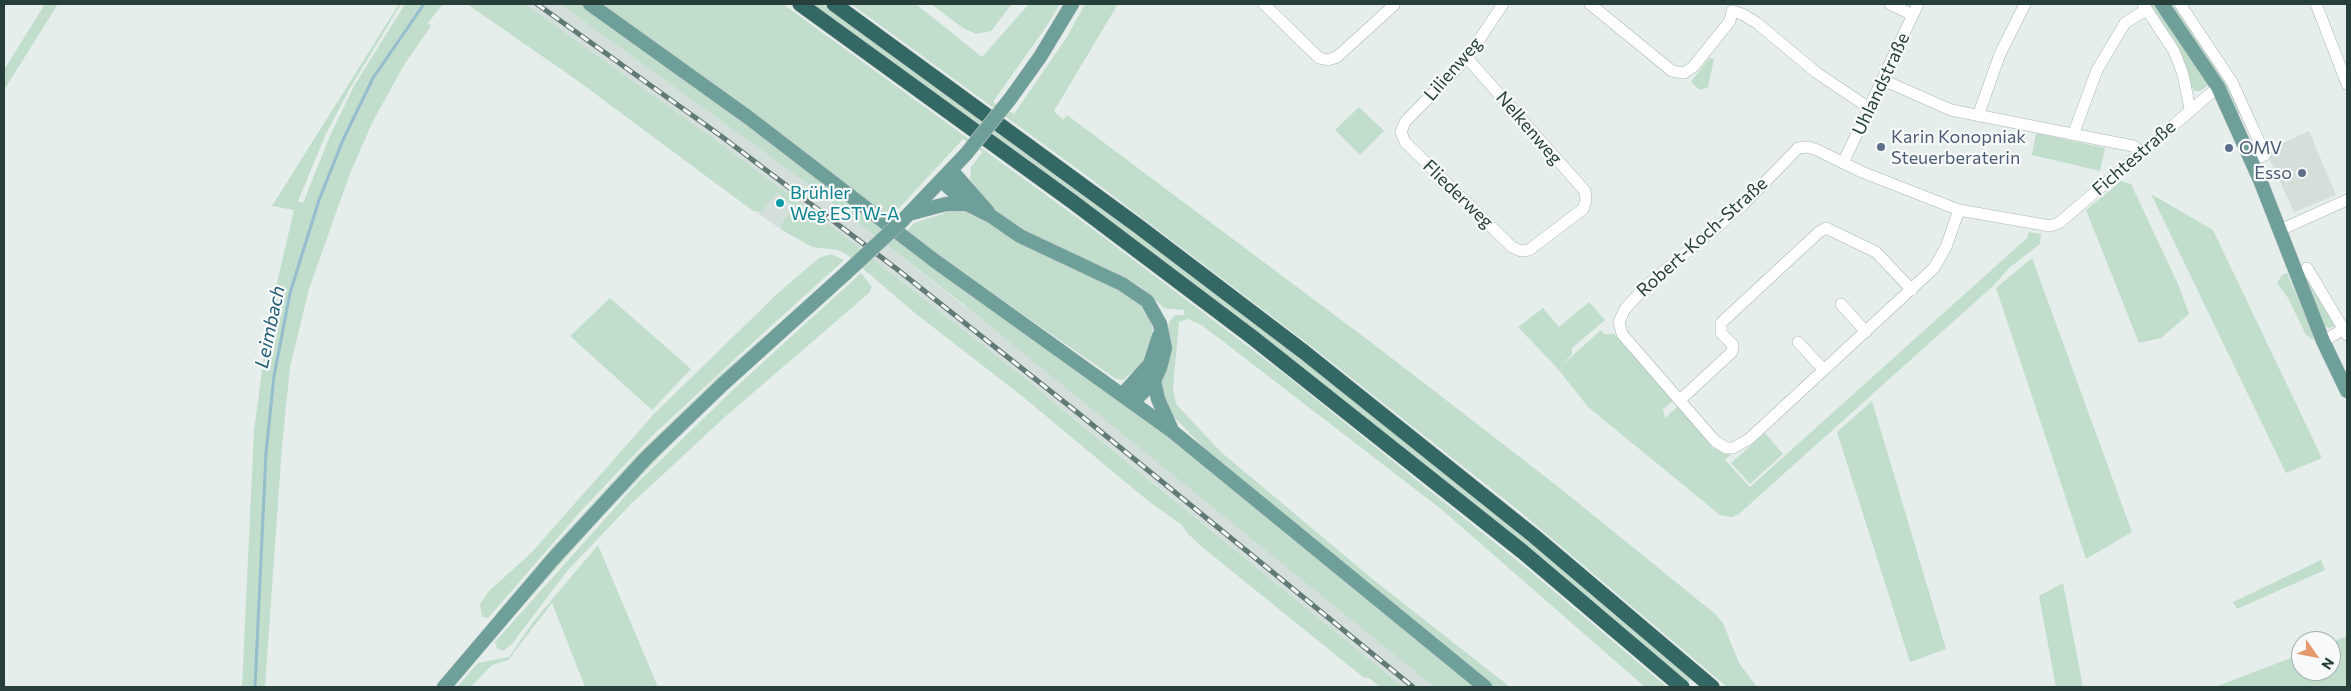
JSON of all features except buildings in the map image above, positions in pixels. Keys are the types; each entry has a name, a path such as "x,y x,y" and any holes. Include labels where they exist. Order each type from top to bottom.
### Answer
{"highway":[{"path":"800,4 1058,190 1252,337 1523,552 1682,687"},
{"path":"834,4 1138,226 1296,346 1534,536 1712,687"}],"main road":[{"path":"590,4 749,118 935,261 1172,431 1485,687"},
{"path":"444,687 577,532 647,457 722,385 846,273 947,175 1010,99 1072,4"},
{"path":"2162,4 2218,87 2252,161 2323,341 2347,391"},
{"path":"947,175 967,204"},
{"path":"947,175 991,216"},
{"path":"905,217 946,204 967,204 991,216 1033,243 1132,289 1152,308 1164,339 1164,358 1154,381 1143,394 1128,398"},
{"path":"1128,398 1150,364 1161,328"},
{"path":"1154,381 1158,399 1172,431"}],"street":[{"path":"1264,4 1319,58 1328,60 1344,51 1394,6 1393,4"},
{"name":"Lilienweg","path":"1401,132 1405,122 1467,58 1503,4"},
{"path":"1590,4 1672,71 1684,73 1693,68 1730,21 1731,7 1757,23 1816,73 1869,108"},
{"path":"1890,4 1913,15"},
{"name":"Uhlandstraße","path":"1843,163 1918,4"},
{"path":"1978,116 2000,54 2025,4"},
{"path":"2180,4 2232,82 2265,155 2252,161"},
{"path":"2316,4 2347,84"},
{"path":"2073,135 2097,70 2125,23 2145,7 2174,51 2183,74 2190,109"},
{"name":"Nelkenweg","path":"1467,58 1585,191 1584,209 1529,250 1522,251"},
{"path":"1883,80 1951,110 2133,146 2141,152"},
{"name":"Fichtestraße","path":"1959,210 2050,226 2059,223 2218,87"},
{"name":"Fliederweg","path":"1401,132 1405,142 1512,247 1522,251"},
{"name":"Robert-Koch-Straße","path":"1680,400 1622,334 1619,322 1625,309 1645,287 1742,206 1798,148 1808,147 1817,150 1843,163"},
{"path":"1843,163 1959,210 1941,258 1912,290 1749,439 1733,448 1720,446 1680,400 1732,352 1733,346 1721,333 1721,322 1819,232 1826,228 1876,252 1912,290"},
{"path":"2280,230 2347,200"},
{"path":"2307,268 2346,332 2323,341"},
{"path":"1841,304 1866,332"},
{"path":"1798,342 1824,370"}],"shaded area":[{"path":"525,4 560,4 797,176 1030,357 1434,687 1403,687 1074,418 894,275 717,141"},
{"name":"Esso","path":"2309,131 2336,195 2294,212 2266,151"},
{"path":"775,192 794,207 781,224 782,230 756,212 761,211"}],"green space":[{"path":"45,4 58,4 4,90 4,70"},
{"path":"399,4 401,4 350,88 325,136 298,201 303,203 329,138 354,86 405,4 443,4 428,23 431,26 404,65 372,123 349,176 309,289 290,367 282,446 265,687 242,687 254,431 269,317 294,210 272,206"},
{"path":"467,4 525,4 717,141 844,236 1018,373 1403,687 1380,687 1369,678 1363,677 1202,547 1187,533 1182,525 1147,500 1022,396 916,314 846,254 838,250 812,247 782,230 781,224 794,207 777,193 761,212 753,211 578,81"},
{"path":"560,4 581,4 590,10 1201,461 1477,687 1434,687 963,304 797,176"},
{"path":"599,4 783,4 1090,227 1283,373 1530,571 1667,687 1645,687 1441,509 1203,326 1188,319 1179,322 1173,387 1176,404 1221,452 1375,581 1510,687 1493,687 1205,449 1174,417 1166,408 1160,388 1169,322 1175,315 1184,315 1184,310 1164,308 1140,286 1031,235 999,215 982,199 970,179 971,167 983,152 963,139 890,218 880,210 877,211"},
{"path":"812,4 822,4 941,89 1196,277 1542,551 1691,678 1688,683 1481,509 1250,326 1028,160"},
{"path":"851,4 916,4 982,57 1029,4 1060,4 993,102 1014,114 1067,37 1085,4 1118,4 1054,111 1063,120 1067,115 1376,346 1556,485 1714,613 1723,623 1739,663 1757,687 1727,687 1518,510 1311,346 1087,176"},
{"path":"931,4 1012,4 991,31 976,34 963,28"},
{"path":"2150,4 2157,4 2210,84 2200,91 2195,91 2191,86 2176,44"},
{"path":"2168,4 2176,4 2228,81 2243,112 2236,115"},
{"path":"1709,58 1714,59 1708,87 1700,90 1691,82"},
{"path":"1359,107 1384,131 1360,155 1335,130"},
{"path":"2036,133 2105,148 2100,171 2032,155"},
{"path":"2121,181 2131,184 2178,284 2189,314 2161,338 2139,343 2086,210"},
{"path":"2151,194 2213,230 2322,458 2286,473"},
{"path":"948,208 965,209 1119,289 1138,302 1151,322 1153,330 1144,359 1136,369 1123,380 1116,379 918,242 919,240 907,231 914,223 945,213"},
{"path":"2029,232 2041,234 2040,244 2009,268 1994,285 1739,514 1732,517 1720,515 1588,407 1558,369 1518,327 1543,308 1559,327 1589,302 1605,320 1572,348 1572,354 1561,366 1601,330 1604,334 1614,334 1673,401 1663,409 1665,418 1678,406 1713,448 1733,453 1725,460 1750,487 2027,238"},
{"path":"831,254 844,260 651,437 580,512 488,618 482,617 480,604 489,591 531,553 654,414 778,293 819,258"},
{"path":"2032,258 2132,532 2086,559 1996,288"},
{"path":"2303,268 2335,322 2335,326 2329,328 2323,325 2301,270"},
{"path":"841,269 495,615 551,549 637,455 721,374"},
{"path":"861,273 872,287 869,293 726,416 631,504 568,570 511,645 503,651 497,648 495,642 638,482 736,387"},
{"path":"2287,273 2313,333 2313,340 2306,335 2288,298 2277,283 2282,275"},
{"path":"850,276 852,278 741,377 670,446 602,517 497,635 522,603 622,491 711,403"},
{"path":"610,298 691,369 652,410 570,336"},
{"path":"1872,401 1946,649 1910,662 1837,432"},
{"path":"1765,433 1783,454 1750,484 1731,463"},
{"path":"598,545 658,687 585,687 552,603 508,660 492,665 471,687 457,687 478,663 509,657 533,622"},
{"path":"2321,560 2325,570 2237,609 2233,602"},
{"path":"2063,583 2083,687 2056,687 2039,596"},
{"path":"2347,636 2347,687 2215,687 2291,658 2291,681 2341,681 2341,638"}],"waterway":[{"name":"Leimbach","path":"255,687 266,453 274,376 290,293 319,200 343,140 373,78 424,4"}],"railway":[{"path":"537,4 721,136 898,270 1078,413 1413,687"}],"place":[{"name":"Karin Konopniak Steuerberaterin","path":"1881,147"},
{"name":"OMV","path":"2229,148"},
{"name":"Esso","path":"2302,173"},
{"name":"Brühler Weg ESTW-A","path":"780,203"}]}
